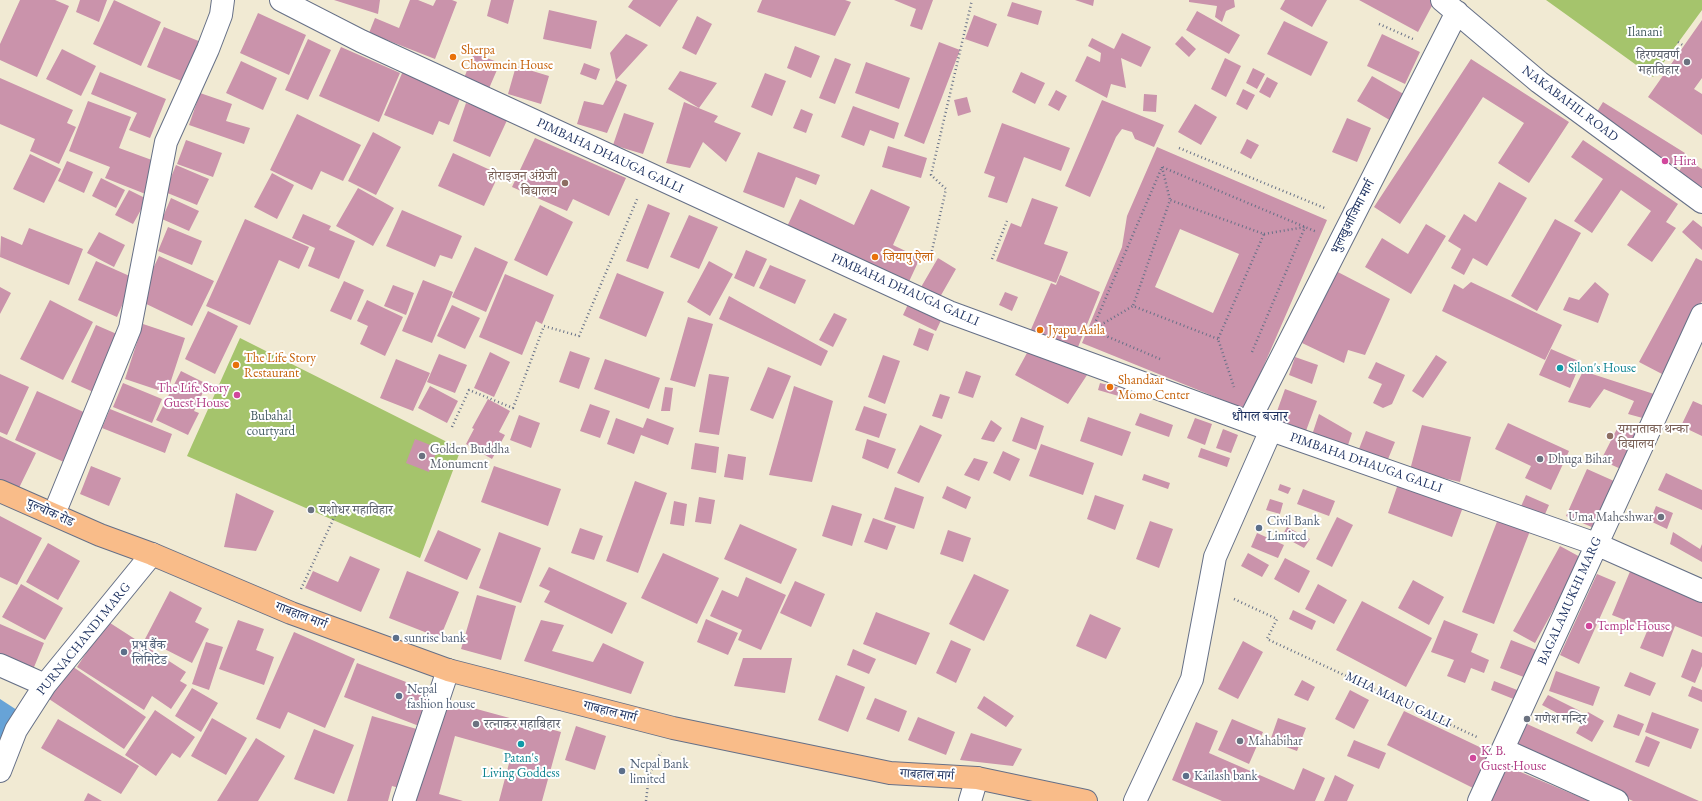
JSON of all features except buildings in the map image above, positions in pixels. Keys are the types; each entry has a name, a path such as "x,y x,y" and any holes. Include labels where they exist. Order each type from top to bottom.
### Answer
{"main road":[{"name":"पुल्चोक रोड","path":"0,491 100,535 152,554"},
{"name":"गाबहाल मार्ग","path":"152,554 290,613 448,670 673,728 890,773 977,778 1086,801"}],"street":[{"path":"54,514 130,328 166,142 208,49 221,15 223,0"},
{"name":"PIMBAHA DHAUGA GALLI","path":"281,0 361,41 949,312 1271,430 1596,544 1702,591"},
{"name":"भुलखुआजिमा मार्ग","path":"1249,421 1437,50 1449,6"},
{"name":"NAKABAHIL ROAD","path":"1449,6 1539,82 1702,202"},
{"name":"BAGALAMUKHI MARG","path":"1479,801 1504,750 1596,544 1702,315"},
{"path":"1135,801 1192,679 1215,557 1271,430"},
{"name":"PURNACHANDI MARG","path":"0,771 16,730 45,685 152,554"},
{"path":"0,665 45,685"},
{"path":"404,801 448,670"},
{"path":"1504,750 1617,801"},
{"path":"970,801 977,778"}],"path":[{"path":"931,255 946,189 931,176 972,0"},
{"path":"1379,24 1437,50"},
{"path":"1678,42 1684,46"},
{"path":"1179,148 1352,220"},
{"path":"1092,330 1133,306 1170,200 1162,167"},
{"path":"1162,167 1305,227"},
{"path":"1092,330 1162,167"},
{"path":"452,427 469,390 513,408 544,326 579,336 648,174"},
{"path":"1170,200 1264,234 1305,227"},
{"path":"992,259 1007,220"},
{"path":"1251,355 1305,227"},
{"path":"1236,391 1218,338 1264,234"},
{"path":"1133,306 1218,338"},
{"path":"1092,330 1164,361"},
{"path":"1236,391 1239,384"},
{"path":"1228,388 1236,391"},
{"path":"290,613 337,511"},
{"name":"MHA MARU GALLI","path":"1209,587 1277,619 1267,639 1504,750"},
{"path":"646,801 649,775 673,728"}],"green space":[{"name":"Ilanani","path":"1546,0 1702,0 1702,10 1653,77"},
{"name":"Bubahal courtyard","path":"240,338 461,449 420,558 187,456"}],"water":[{"path":"0,699 23,714 0,764"}],"place":[{"name":"Sherpa Chowmein House","path":"453,57"},
{"name":"हिरण्यवर्ण महाविहार","path":"1687,62"},
{"name":"Hira","path":"1665,161"},
{"name":"होराइजन अंग्रेजी बिद्यालय","path":"565,183"},
{"name":"जियापु ऐला","path":"875,257"},
{"name":"Jyapu Aaila","path":"1040,330"},
{"name":"The Life Story Restaurant","path":"236,365"},
{"name":"Silon's House","path":"1560,368"},
{"name":"Shandaar Momo Center","path":"1110,387"},
{"name":"The Life Story Guest House","path":"237,395"},
{"name":"यमनताका थन्का विद्यालय","path":"1610,436"},
{"name":"Golden Buddha Monument","path":"422,456"},
{"name":"Dhuga Bihar","path":"1540,459"},
{"name":"यशोधर महाविहार","path":"311,510"},
{"name":"Uma Maheshwar","path":"1661,517"},
{"name":"Civil Bank Limited","path":"1259,528"},
{"name":"Temple House","path":"1589,626"},
{"name":"sunrise bank","path":"396,638"},
{"name":"प्रभु बैंक लिमिटेड","path":"124,652"},
{"name":"Nepal fashion house","path":"399,696"},
{"name":"गणेश मन्दिर","path":"1527,719"},
{"name":"रत्नाकर महाबिहार","path":"476,724"},
{"name":"Mahabihar","path":"1240,741"},
{"name":"Patan's Living Goddess","path":"521,744"},
{"name":"K. B. Guest House","path":"1473,758"},
{"name":"Nepal Bank limited","path":"622,771"},
{"name":"Kailash bank","path":"1186,776"}],"district":[{"name":"धौगल बजार","path":"1260,417"}]}
